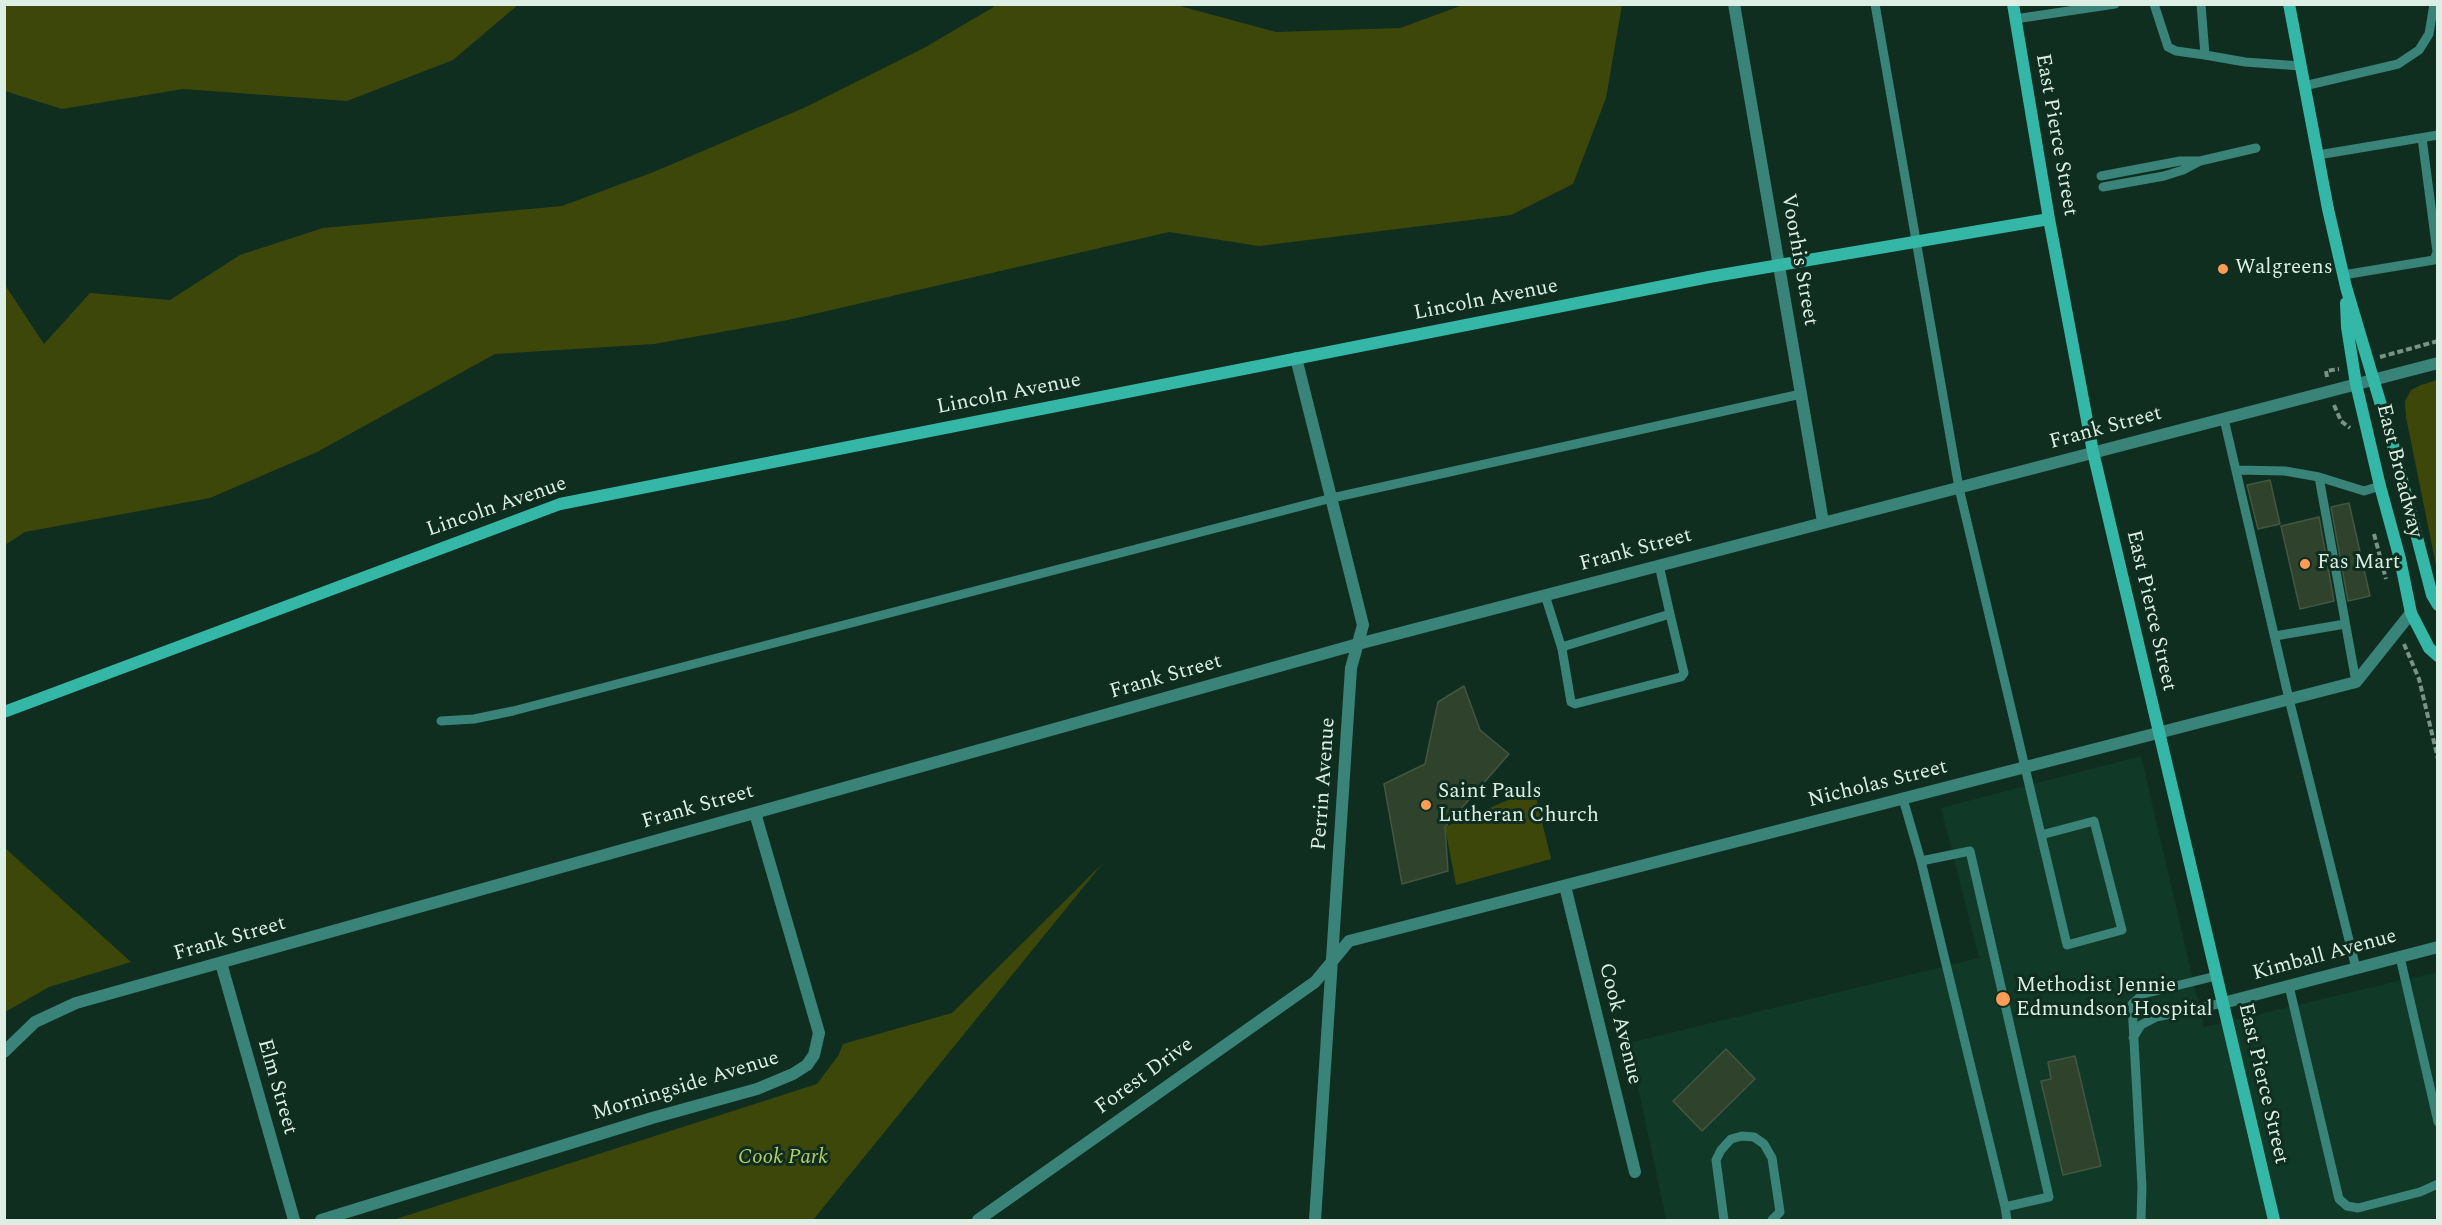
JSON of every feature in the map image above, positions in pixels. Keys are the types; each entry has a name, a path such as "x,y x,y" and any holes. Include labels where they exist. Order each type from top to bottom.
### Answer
{"main road":[{"name":"East Pierce Street","path":"2013,4 2049,219 2093,452 2274,1221"},
{"name":"East Broadway","path":"2289,4 2345,281 2375,379 2432,595 2438,605"},
{"name":"Lincoln Avenue","path":"4,712 560,504 1296,358 1779,266 2049,219"},
{"name":"East Broadway","path":"2345,281 2347,327 2356,384 2400,559 2411,613 2429,648 2438,656"}],"street":[{"name":"Voorhis Street","path":"1734,4 1823,522"},
{"name":"Perrin Avenue","path":"1296,358 1360,604 1363,625 1351,668 1315,1221"},
{"name":"Frank Street","path":"4,1052 35,1022 76,1003 1358,644 2438,363"},
{"path":"2356,682 2411,613"},
{"name":"Nicholas Street","path":"1332,961 1349,941 2356,682"},
{"name":"Morningside Avenue","path":"321,1221 652,1118 757,1089 793,1074 807,1065 814,1054 819,1033 755,813"},
{"name":"Cook Avenue","path":"1565,886 1635,1172"},
{"name":"Kimball Avenue","path":"2223,1003 2438,947"},
{"name":"Forest Drive","path":"978,1221 1315,982 1332,961"},
{"name":"Elm Street","path":"220,963 294,1221"}],"lane":[{"path":"1875,4 1959,488 2025,767 2041,835 2067,945 2122,930 2094,821 2041,835"},
{"path":"2015,19 2115,4"},
{"path":"2154,4 2169,47 2176,51 2245,62 2301,66"},
{"path":"2201,4 2205,55"},
{"path":"2304,86 2398,64 2418,50 2429,34 2434,4"},
{"path":"2318,155 2438,135"},
{"path":"2345,281 2434,260 2437,252 2422,138"},
{"path":"2101,177 2180,161 2200,161 2256,148"},
{"path":"2103,187 2164,176 2200,161"},
{"path":"441,721 474,719 513,711 1332,498 1801,394"},
{"path":"2224,418 2289,699 2356,968"},
{"path":"2235,470 2285,471 2319,477 2364,491 2380,486"},
{"path":"2319,477 2356,682"},
{"path":"1545,595 1562,650 1571,702 1575,704 1681,677 1684,673 1683,666 1659,565"},
{"path":"1562,650 1565,645 1670,614"},
{"path":"2275,636 2345,624"},
{"path":"1903,799 1921,861 2007,1221"},
{"path":"1921,861 1970,851 2049,1197 2005,1207"},
{"path":"2400,957 2438,1122"},
{"path":"2141,1221 2142,1187 2132,1004 2143,994 2216,976"},
{"path":"2289,986 2339,1199 2347,1206 2358,1208 2420,1192 2438,1184"},
{"path":"2133,1038 2141,1025 2156,1017 2223,1003"},
{"path":"1725,1221 1716,1160 1731,1139 1742,1136 1754,1137 1764,1144 1772,1158 1780,1212 1772,1221"}],"shaded area":[{"name":"Methodist Jennie Edmundson Hospital","path":"2141,756 2204,1027 2437,972 2437,1220 1666,1220 1629,1043 1979,958 1941,808"}],"green space":[{"path":"519,4 453,60 347,101 183,89 62,109 5,91 5,5"},
{"path":"997,5 1176,5 1276,32 1400,28 1463,5 1622,5 1606,98 1573,184 1511,215 1259,246 1169,232 788,320 654,344 495,354 317,452 210,498 25,532 5,545 5,285 44,344 90,293 170,300 240,255 323,228 562,206 656,171 806,107 924,48"},
{"path":"2438,380 2437,570 2406,417 2405,401 2411,390"},
{"path":"1534,789 1551,859 1456,885 1445,827"},
{"path":"5,848 131,962 49,987 5,1012"},
{"name":"Cook Park","path":"1103,863 813,1220 393,1220 817,1084 838,1056 843,1044 952,1013"}],"building":[{"path":"2270,480 2280,524 2258,529 2247,485"},
{"path":"2349,503 2370,596 2348,601 2331,507"},
{"name":"Fas Mart","path":"2319,517 2334,601 2300,609 2281,526"},
{"name":"Saint Pauls Lutheran Church","path":"1464,686 1480,730 1509,754 1445,827 1448,871 1402,884 1384,784 1425,764 1438,702"},
{"path":"1726,1049 1755,1079 1702,1131 1673,1101"},
{"path":"2075,1056 2101,1166 2063,1175 2041,1081 2051,1079 2048,1062"}],"place":[{"name":"Walgreens","path":"2223,269"},
{"name":"Fas Mart","path":"2305,564"},
{"name":"Saint Pauls Lutheran Church","path":"1426,805"},
{"name":"Methodist Jennie Edmundson Hospital","path":"2003,999"}]}
